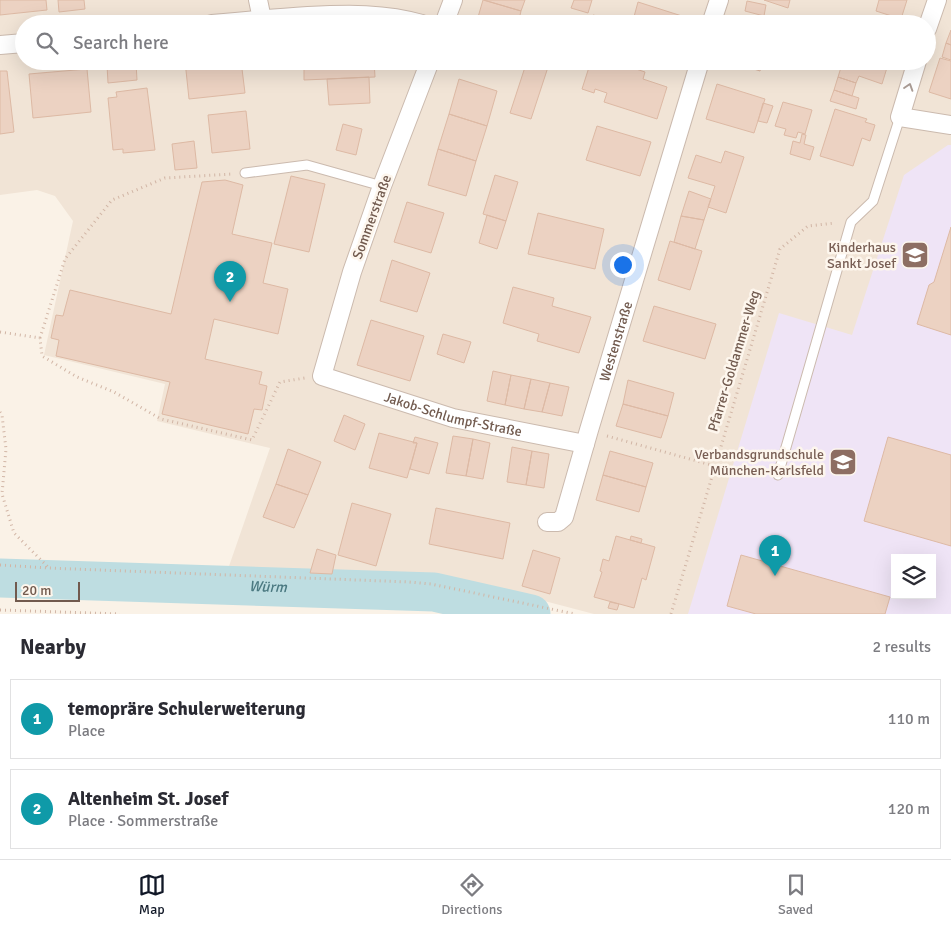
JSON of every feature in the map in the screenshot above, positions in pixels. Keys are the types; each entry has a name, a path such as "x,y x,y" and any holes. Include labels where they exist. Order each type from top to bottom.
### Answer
{"street":[{"path":"258,0 261,15"},
{"path":"447,15 453,0"},
{"path":"715,15 719,0"},
{"path":"932,15 937,0"},
{"path":"329,15 365,15"},
{"path":"0,45 15,44"},
{"name":"Sommerstraße","path":"322,376 352,272 382,186 427,70"},
{"name":"Westenstraße","path":"547,522 558,522 564,517 697,70"},
{"path":"914,70 900,117 951,125"},
{"name":"Jakob-Schlumpf-Straße","path":"322,376 453,418 587,437"}],"lane":[{"path":"778,475 851,222 873,201 900,117"},
{"path":"245,173 307,165 382,186"}],"path":[{"path":"245,173 165,178 112,200 65,259 40,338 42,356 77,377 114,392 161,419 252,440 280,382 322,376"},
{"name":"Pfarrer-Goldammer-Weg","path":"671,614 780,248 808,226 851,222"},
{"path":"0,332 40,338"},
{"path":"0,412 6,448 2,494 14,532 48,568"},
{"path":"587,437 715,466"},
{"path":"0,565 408,582 431,584 575,614"},
{"path":"0,610 120,614"}],"shaded area":[{"path":"0,0 951,0 951,614 594,614 514,593 429,578 227,572 270,448 157,421 165,384 44,355 73,221 55,196 37,190 0,195"},
{"name":"Verbandsgrundschule München-Karlsfeld","path":"948,145 951,145 951,614 688,614 779,313 852,335 904,175"}],"building":[{"path":"0,0 46,0 47,10 0,15"},
{"path":"58,0 84,0 85,9 59,12"},
{"path":"483,0 521,11 520,15 479,15"},
{"path":"484,0 525,0 521,11"},
{"path":"574,0 592,0 588,13 571,8"},
{"path":"764,0 790,0 788,8"},
{"path":"879,0 907,0 902,15 888,15 876,11"},
{"path":"747,1 766,5 764,15 745,11"},
{"path":"638,2 679,15 634,15"},
{"path":"951,30 951,45 946,43"},
{"path":"946,43 951,45 951,60 942,57"},
{"path":"940,58 951,61 951,99 929,92"},
{"path":"87,70 91,112 33,118 29,74"},
{"path":"107,70 136,70 137,80 108,83"},
{"path":"186,70 242,70 245,93 189,99"},
{"path":"304,70 375,70 375,77 304,80"},
{"path":"524,70 547,70 531,119 510,113"},
{"path":"588,70 639,70 645,72 643,79 667,87 657,119 604,102 607,93 595,89 594,93 582,89"},
{"path":"840,70 886,70 882,84 859,76 856,83 838,77"},
{"path":"0,71 7,71 14,132 0,134"},
{"path":"369,77 370,103 329,105 327,79"},
{"path":"838,77 856,83 852,96 834,90"},
{"path":"459,79 497,91 487,126 449,114"},
{"path":"717,84 765,99 754,133 706,119"},
{"path":"147,88 155,150 123,153 123,149 113,150 108,98 117,97 116,92"},
{"path":"834,90 859,98 856,109 830,101"},
{"path":"783,102 812,110 805,134 798,132 796,138 784,135 786,129 775,126"},
{"path":"763,103 773,106 767,123 758,121"},
{"path":"835,109 867,119 865,122 875,125 870,141 862,138 853,166 820,156"},
{"path":"246,111 250,149 212,153 208,115"},
{"path":"449,114 487,126 476,161 438,149"},
{"path":"343,124 362,129 356,155 336,150"},
{"path":"597,126 651,142 640,176 586,160"},
{"path":"802,134 806,135 804,144 814,147 810,160 790,154 793,141 800,143"},
{"path":"194,141 197,168 175,170 172,144"},
{"path":"438,149 476,161 466,196 428,185"},
{"path":"725,151 744,157 726,213 708,207 715,186 688,178 696,155 721,163"},
{"path":"495,175 518,182 506,221 483,214"},
{"path":"291,176 325,184 309,252 274,244"},
{"path":"225,180 243,185 232,234 272,243 263,283 288,289 278,334 214,319 205,359 262,372 259,384 267,386 262,410 254,409 248,434 162,414 170,382 56,356 59,340 51,338 56,315 63,316 70,290 171,314 202,182"},
{"path":"689,191 711,199 704,220 681,216"},
{"path":"407,202 444,213 431,253 394,242"},
{"path":"538,213 604,229 595,269 528,254"},
{"path":"487,215 506,221 497,249 479,243"},
{"path":"681,216 704,220 695,249 674,242"},
{"path":"951,227 951,335 917,324 929,285 934,282"},
{"path":"670,241 702,251 690,290 658,280"},
{"path":"392,260 430,273 417,312 380,301"},
{"path":"513,287 554,298 552,306 591,317 579,353 537,341 539,334 503,323"},
{"path":"654,306 716,324 705,359 643,341"},
{"path":"371,320 424,336 410,381 357,365"},
{"path":"443,334 471,342 464,363 437,354"},
{"path":"493,371 511,375 505,405 487,401"},
{"path":"511,375 531,379 524,409 505,405"},
{"path":"531,379 550,383 542,412 524,409"},
{"path":"628,380 674,393 668,416 623,404"},
{"path":"550,383 569,387 562,416 542,412"},
{"path":"623,404 668,416 661,438 616,426"},
{"path":"344,415 365,424 355,450 334,441"},
{"path":"379,433 417,443 407,478 369,468"},
{"path":"453,436 473,439 466,476 446,473"},
{"path":"415,437 438,443 429,474 410,469 417,443 413,443"},
{"path":"888,437 951,455 951,546 864,521"},
{"path":"473,439 490,443 483,479 466,476"},
{"path":"512,447 532,451 526,485 507,482"},
{"path":"288,449 321,462 308,495 276,484"},
{"path":"532,451 549,454 544,488 526,485"},
{"path":"610,451 653,463 646,487 603,475"},
{"path":"603,475 646,487 639,512 596,500"},
{"path":"276,484 308,495 294,528 263,517"},
{"path":"352,503 391,514 376,566 338,555"},
{"path":"436,508 510,523 503,559 429,544"},
{"path":"616,536 655,547 646,580 642,578 634,608 594,597 602,572 600,571 603,559 609,561"},
{"path":"631,536 642,539 641,543 630,540"},
{"path":"317,549 336,555 332,574 310,573"},
{"path":"533,550 560,558 550,594 522,586"},
{"path":"741,555 890,597 885,614 756,614 727,606"},
{"path":"610,602 619,604 617,610 608,608"}],"waterway":[{"name":"Würm","path":"0,578 434,592 531,614"}],"place":[{"name":"Kinderhaus Sankt Josef","path":"915,255"},
{"name":"Altenheim St. Josef","path":"230,302"},
{"name":"Verbandsgrundschule München-Karlsfeld","path":"843,462"},
{"name":"temopräre Schulerweiterung","path":"775,576"}]}
